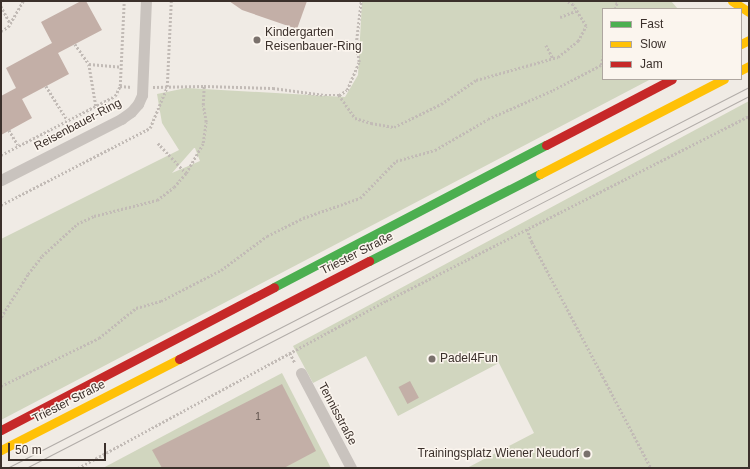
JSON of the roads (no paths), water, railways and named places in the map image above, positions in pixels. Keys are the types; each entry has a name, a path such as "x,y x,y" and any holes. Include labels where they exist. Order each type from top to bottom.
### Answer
{"main road":[{"path":"732,1 749,12"},
{"name":"Triester Straße","path":"1,430 670,80"},
{"name":"Triester Straße","path":"1,450 722,80"}],"street":[{"name":"Reisenbauer-Ring","path":"1,180 132,112 138,104 142,94 146,1"},
{"name":"Tennisstraße","path":"301,373 351,468"}],"tram line":[{"path":"7,468 749,87"},
{"path":"26,468 749,96"}],"place":[{"name":"Kindergarten Reisenbauer-Ring","path":"257,40"},
{"name":"Padel4Fun","path":"432,359"},
{"name":"Trainingsplatz Wiener Neudorf","path":"587,454"}]}
